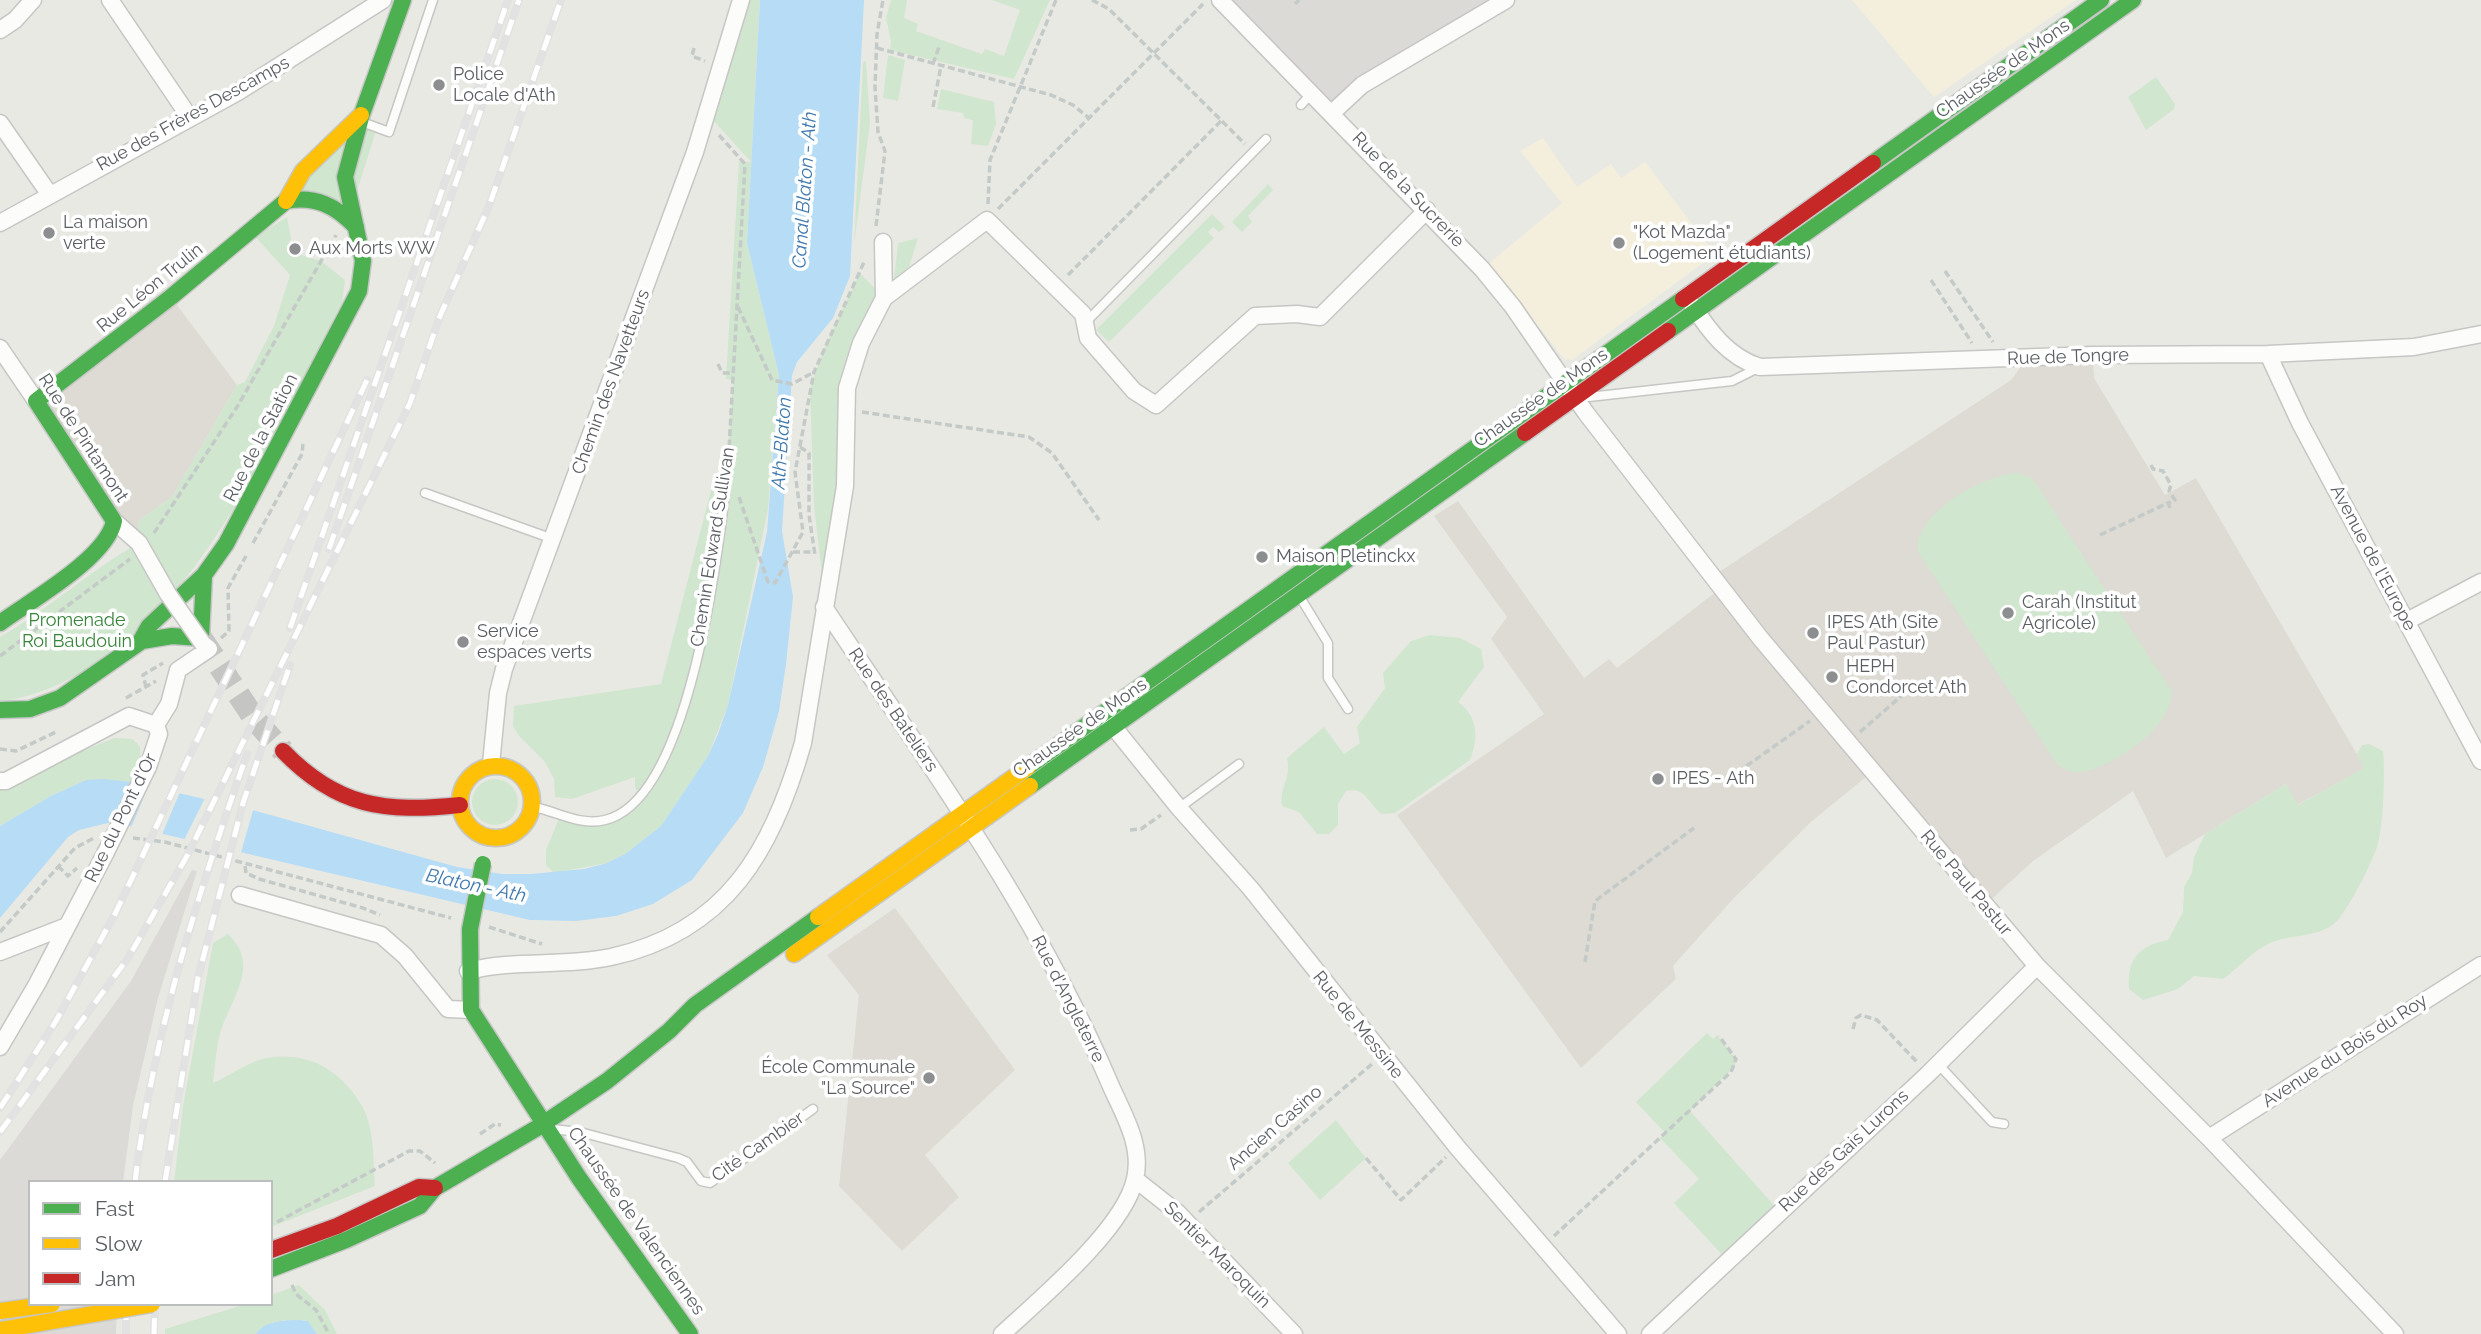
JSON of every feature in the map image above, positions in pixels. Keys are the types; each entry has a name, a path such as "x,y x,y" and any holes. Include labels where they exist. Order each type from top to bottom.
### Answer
{"main road":[{"path":"286,201 303,171 361,118 403,0"},
{"name":"Chaussée de Mons","path":"435,1188 547,1125 670,1033 695,1005 2101,0"},
{"name":"Chaussée de Mons","path":"670,1033 692,1028 1298,593 2133,0"},
{"name":"Rue de la Station","path":"140,642 149,626 204,575 248,506 359,291 363,261 348,227 345,177 361,118"},
{"path":"286,201 304,197 323,201 341,212 348,227"},
{"name":"Rue Léon Trulin","path":"36,401 160,306 286,201"},
{"name":"Rue de Pintamont","path":"0,623 99,550 112,532 114,521 36,401"},
{"path":"3,713 19,711 67,694 140,642 177,636 202,641 203,619 199,600 204,575"},
{"path":"283,751 302,771 324,787 364,805 393,810 460,805"},
{"path":"491,764 507,767 525,780 534,807 519,830 510,835 489,837 470,827 460,805 466,782 479,770 491,764"},
{"path":"471,1010 468,971 470,925 489,837"},
{"name":"Chaussée de Valenciennes","path":"471,1010 579,1178 690,1334"},
{"path":"279,1248 371,1211 419,1186 435,1188"},
{"path":"273,1268 420,1206 435,1188"},
{"path":"0,1309 31,1306"},
{"path":"0,1330 92,1317 143,1306"}],"street":[{"path":"0,30 15,20 33,0"},
{"path":"110,0 190,118"},
{"name":"Rue des Frères Descamps","path":"0,223 250,85 383,0"},
{"name":"Chemin des Navetteurs","path":"491,764 500,680 695,152 741,0"},
{"name":"Rue de la Sucrerie","path":"1220,0 1306,99 1333,112 1427,210 1513,307 1575,398"},
{"path":"1333,112 1362,85 1506,0"},
{"path":"0,123 50,195"},
{"path":"468,971 501,963 612,957 657,943 702,919 723,901 742,880 764,847 793,781 807,722 845,486 847,388 861,343 884,298 987,220 1083,314 1088,338 1134,391 1156,405 1255,316 1297,314 1320,317 1427,210"},
{"path":"875,241 884,298"},
{"path":"1686,295 1721,344 1746,363 1760,367"},
{"name":"Rue de Tongre","path":"1760,367 1983,359 2268,354 2414,347 2481,334"},
{"name":"Rue de Pintamont","path":"0,348 36,401"},
{"name":"Avenue de l'Europe","path":"2268,354 2300,423 2481,761"},
{"name":"Rue Paul Pastur","path":"1575,398 1760,639 2037,966 2209,1138 2395,1334"},
{"path":"114,521 143,550 168,594 202,641"},
{"path":"2407,621 2481,582"},
{"name":"Rue des Bateliers","path":"823,612 961,813"},
{"name":"Rue du Pont d'Or","path":"0,1046 67,926 106,844 148,767 159,734 156,725 169,704 178,670 209,649 202,641"},
{"name":"Rue de Messine","path":"1102,712 1177,806 1251,889 1381,1056 1618,1334"},
{"path":"0,781 6,781 129,716 156,725"},
{"path":"961,813 972,828"},
{"name":"Rue d'Angleterre","path":"972,828 1015,898 1081,1017 1137,1147 1135,1179"},
{"path":"240,895 381,935 405,956 448,1009 471,1010"},
{"path":"0,952 67,926"},
{"name":"Avenue du Bois du Roy","path":"2209,1138 2481,965"},
{"name":"Rue des Gais Lurons","path":"1650,1334 1933,1069 2037,966"},
{"path":"1002,1334 1075,1266 1121,1210 1135,1179"},
{"name":"Sentier Maroquin","path":"1135,1179 1187,1222 1294,1334"}],"lane":[{"path":"361,118 389,132 433,0"},
{"path":"1085,323 1266,139"},
{"path":"1575,398 1732,382 1760,367"},
{"path":"729,460 732,470"},
{"name":"Chemin Edward Sullivan","path":"534,807 561,813 580,822 607,820 638,800 659,771 677,727 700,643 729,460"},
{"path":"425,493 553,539"},
{"path":"1288,579 1325,635 1329,652 1328,678 1348,709"},
{"path":"1177,806 1239,764"},
{"path":"1933,1069 1992,1122 2004,1124"},
{"name":"Cité Cambier","path":"547,1125 678,1158 687,1162 701,1181 710,1183 813,1109"},
{"path":"0,1309 15,1334"}],"path":[{"path":"738,494 768,582 775,583 781,578 803,532 796,477 814,372 875,241 885,151 878,132 877,48 883,0"},
{"path":"987,220 990,160 1056,0"},
{"path":"1092,0 1109,9 1253,152"},
{"path":"987,220 1207,0"},
{"path":"1295,4 1299,0"},
{"path":"933,64 940,44"},
{"path":"877,48 1051,94 1073,105 1089,118"},
{"path":"933,107 941,66"},
{"path":"1056,288 1222,120"},
{"name":"Chemin Edward Sullivan","path":"711,125 745,164 729,460"},
{"path":"0,656 143,550 237,407 348,227"},
{"path":"1945,271 2004,359"},
{"path":"1931,280 1983,359"},
{"path":"737,305 772,380 778,383 787,380 792,384 814,372"},
{"path":"718,364 722,373 733,373"},
{"path":"846,410 1029,437 1052,453 1099,520"},
{"path":"800,447 809,453 809,515 816,565"},
{"path":"2100,535 2175,500 2169,491 2171,485 2163,471 2153,469 2151,465"},
{"path":"2168,503 2171,510"},
{"path":"793,552 814,552"},
{"path":"145,672 142,675 146,687"},
{"path":"1848,743 1913,685"},
{"path":"1738,772 1822,713"},
{"path":"1130,830 1149,825 1177,806"},
{"path":"1585,962 1595,901 1694,828"},
{"path":"121,837 165,842 545,945"},
{"path":"0,932 58,866 87,840 106,844"},
{"path":"58,866 68,876"},
{"path":"1853,1029 1856,1018 1861,1015 1877,1020 1933,1069"},
{"path":"1542,1247 1731,1072 1736,1059 1719,1036"},
{"name":"Ancien Casino","path":"1187,1222 1381,1056"},
{"path":"475,1138 495,1124 502,1125"},
{"path":"1366,1158 1401,1200 1457,1147"},
{"path":"275,1223 409,1151 420,1151 435,1164 445,1157"},
{"path":"292,1285 296,1294 316,1310 329,1334"}],"shaded area":[{"path":"1220,0 1506,0 1333,112"},
{"path":"1852,0 2076,0 1934,97"},
{"path":"1543,138 1577,187 1611,164 1621,178 1645,162 1715,254 1572,360 1564,359 1517,299 1482,269 1562,203 1520,151"},
{"path":"171,297 237,385 172,497 138,521 139,543 36,401"},
{"name":"Carah (Institut Agricole)","path":"2093,355 2094,378 2165,495 2196,478 2365,768 2297,805 2286,784 2166,858 2133,791 2033,861 1985,905 1872,772 1812,821 1732,900 1673,966 1676,979 1581,1068 1397,815 1544,714 1491,639 1507,617 1434,516 1458,501 1584,678 1609,659 1617,668 1721,588 1713,576 2011,380 2028,357"},
{"path":"192,870 197,871 158,998 133,1106 123,1180 28,1180 28,1306 117,1306 116,1334 0,1334 0,1160 131,981"},
{"name":"École Communale \"La Source\"","path":"895,908 1015,1070 925,1155 959,1197 902,1251 839,1186 859,995 827,955"}],"green space":[{"path":"750,0 760,0 747,243 779,375 768,509 728,705 708,756 661,826 625,854 607,863 554,873 546,865 546,850 561,813 585,821 604,819 641,795 635,788 635,777 572,799 555,797 554,779 545,762 519,736 513,726 514,706 661,684 711,490 725,491 733,380 726,379 739,161 751,162 713,120"},
{"path":"891,0 907,0 904,18 918,24 916,31 982,54 985,49 1004,56 1020,10 992,0 1050,0 1014,79 890,50 891,41 886,18"},
{"path":"888,55 905,60 898,101 883,98"},
{"path":"866,61 870,123 854,245 863,62"},
{"path":"2156,77 2175,104 2174,109 2146,130 2128,97"},
{"path":"941,89 994,102 996,124 988,146 971,144 973,120 964,118 963,113 937,109"},
{"path":"362,114 377,128 356,194 356,227 293,186"},
{"path":"1268,184 1273,190 1248,216 1252,222 1242,232 1232,222"},
{"path":"1212,214 1225,227 1219,232 1213,227 1208,232 1214,238 1109,342 1096,330"},
{"name":"Promenade Roi Baudouin","path":"287,217 291,239 287,246 288,251 321,261 345,280 342,302 248,484 210,545 168,600 119,647 63,682 0,702 0,637 139,543 138,521 172,497 237,385 245,382 274,326 290,275 250,231 266,230"},
{"path":"918,238 909,267 894,279 898,243"},
{"path":"860,273 884,298 847,388 845,486 823,584 814,506 810,389 824,348"},
{"path":"2017,473 2032,478 2171,690 2170,703 2152,731 2122,755 2090,770 2074,772 2057,764 1918,552 1919,537 1938,510 1987,481"},
{"path":"1430,635 1460,638 1481,649 1484,667 1458,702 1470,714 1475,728 1475,744 1470,760 1395,813 1381,814 1358,791 1346,791 1338,804 1338,825 1329,834 1317,834 1299,812 1282,806 1282,793 1288,771 1287,758 1324,727 1344,754 1360,743 1357,727 1385,688 1383,673 1411,641"},
{"path":"114,738 133,739 140,747 141,765 131,782 86,780 51,796 0,826 0,785"},
{"path":"2369,744 2383,751 2383,799 2379,838 2359,887 2336,922 2321,931 2270,943 2223,979 2194,976 2178,989 2143,1000 2129,989 2130,969 2137,955 2149,946 2168,940 2183,912 2184,887 2192,873 2194,857 2205,834 2286,784 2298,805 2364,768 2357,754 2362,745"},
{"path":"495,779 511,786 518,802 511,818 495,825 479,818 472,802 479,786"},
{"path":"228,934 238,946 243,958 243,970 220,1034 213,1083 249,1064 278,1057 307,1060 332,1072 353,1093 366,1115 371,1135 375,1186 273,1226 273,1180 174,1180 183,1106 213,943"},
{"path":"1707,1033 1713,1039 1717,1035 1736,1059 1735,1066 1690,1111 1779,1211 1727,1260 1674,1203 1699,1179 1660,1138 1665,1133 1636,1102"},
{"path":"1336,1120 1366,1158 1320,1200 1288,1163"},
{"path":"299,1285 325,1310 337,1334 317,1334 308,1321 294,1320 266,1325 256,1334 165,1334 165,1329 240,1306 273,1306 273,1294"}],"water":[{"path":"760,0 864,0 850,276 833,318 797,362 792,375 782,531 793,597 779,711 763,767 743,813 692,880 653,904 616,916 576,921 530,920 112,822 79,830 68,837 0,918 0,826 51,796 86,780 131,782 256,811 457,867 502,874 584,869 607,863 625,854 661,826 708,756 718,734 728,705 767,532 779,375 747,243"},
{"path":"308,1321 317,1334 256,1334 269,1324"}],"pier":[{"path":"149,785 180,792 161,837 130,830"},
{"path":"206,796 254,807 240,856 183,842"}],"tunnel":[{"path":"201,638 256,721 283,751"}],"railway":[{"path":"290,628 508,0"},
{"path":"329,549 519,0"},
{"path":"0,1132 128,958 187,856 410,403 440,316 489,206 561,0"},
{"path":"0,1108 56,1021 115,914 367,380"},
{"path":"165,1180 198,978 243,803 290,665"},
{"path":"135,1180 165,1018 211,859 247,754"},
{"path":"126,1306 126,1334"},
{"path":"154,1334 155,1306"}],"traffic: fast":[{"path":"140,642 149,626 204,575 226,544 359,291 363,261 345,177 362,114 403,0"},
{"path":"1873,163 2101,0"},
{"path":"1668,331 2133,0"},
{"path":"0,623 83,564 108,535 114,521 36,401 171,297 286,201 316,201 341,213 356,227"},
{"path":"1028,767 1683,299"},
{"path":"1030,786 1525,433"},
{"path":"0,710 30,709 60,698 142,641 172,636 201,638 204,575"},
{"path":"470,929 483,864"},
{"path":"273,1268 346,1240 420,1206 435,1188 537,1128 607,1081 669,1031 695,1005 818,917"},
{"path":"470,929 471,1010 579,1178 690,1334"}],"traffic: slow":[{"path":"286,201 303,171 361,115"},
{"path":"496,766 516,772 526,782 532,802 526,822 516,832 496,838 476,832 466,822 460,802 466,782 476,772 496,766"},
{"path":"818,917 1028,767"},
{"path":"794,954 1030,786"},
{"path":"0,1311 37,1306"},
{"path":"0,1330 140,1306"}],"traffic: jam":[{"path":"1683,299 1873,163"},
{"path":"1525,433 1668,331"},
{"path":"283,751 323,784 364,802 408,808 460,805"},
{"path":"273,1249 337,1226 419,1187 435,1188"}],"place":[{"name":"Police Locale d'Ath","path":"439,85"},
{"name":"La maison verte","path":"49,233"},
{"name":"\"Kot Mazda\" (Logement étudiants)","path":"1619,243"},
{"name":"Aux Morts WW","path":"295,249"},
{"name":"Maison Pletinckx","path":"1262,557"},
{"name":"Carah (Institut Agricole)","path":"2008,613"},
{"name":"IPES Ath (Site Paul Pastur)","path":"1813,633"},
{"name":"Service espaces verts","path":"463,642"},
{"name":"HEPH Condorcet Ath","path":"1832,677"},
{"name":"IPES - Ath","path":"1658,779"},
{"name":"École Communale \"La Source\"","path":"929,1078"}],"water label":[{"name":"Canal Blaton - Ath","path":"805,190"},
{"name":"Ath-Blaton","path":"782,443"},
{"name":"Blaton - Ath","path":"476,886"}]}
